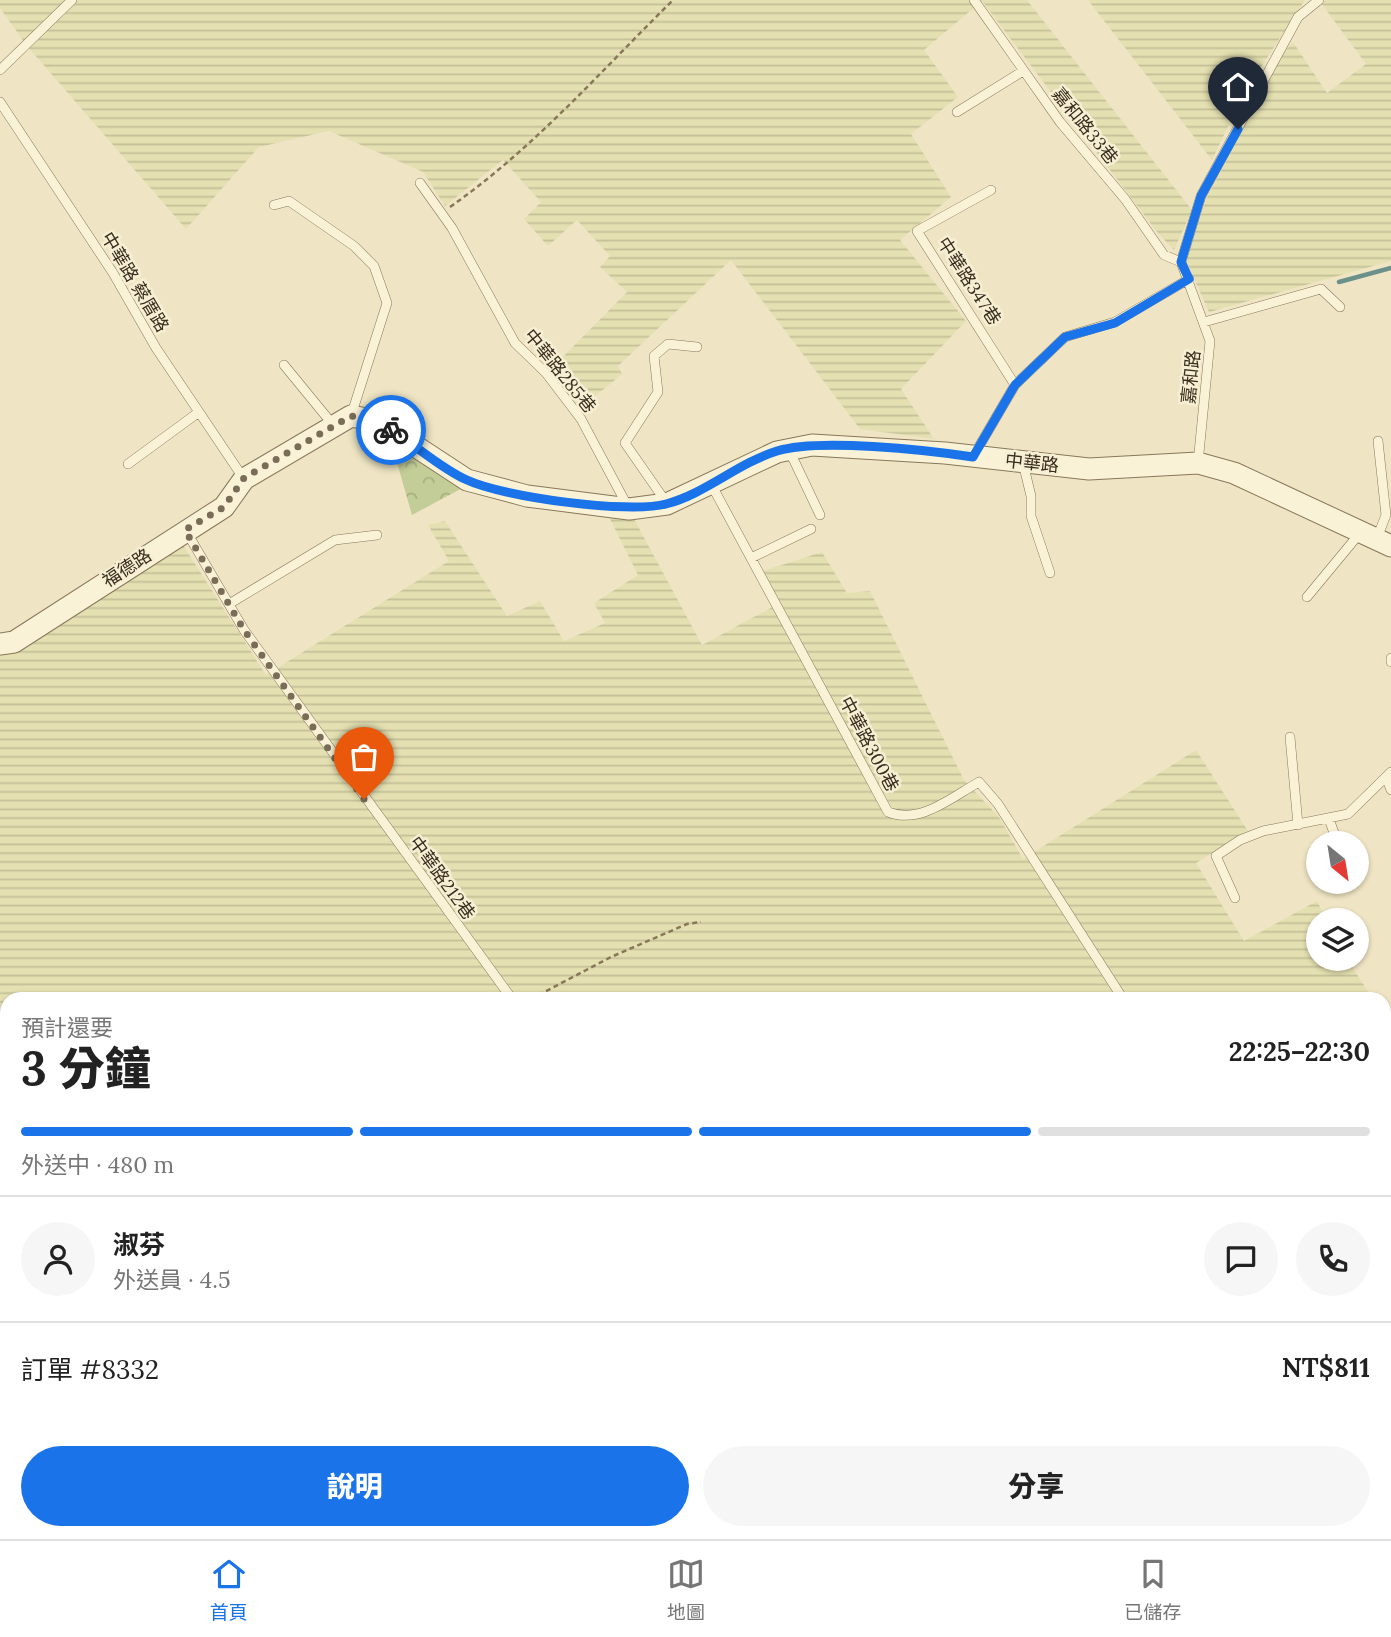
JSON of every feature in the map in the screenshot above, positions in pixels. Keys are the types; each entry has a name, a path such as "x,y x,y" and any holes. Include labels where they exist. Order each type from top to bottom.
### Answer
{"street":[{"path":"244,478 342,421"},
{"name":"中華路","path":"342,421 377,421 467,480 527,496 629,509 667,504 776,452 812,446 945,453 1089,469 1198,463 1234,473 1376,540"},
{"name":"福德路","path":"0,644 14,642 224,507 244,478"}],"lane":[{"path":"0,69 72,0"},
{"name":"嘉和路33巷","path":"974,0 1059,122 1125,199 1164,256 1181,262"},
{"path":"1181,262 1201,196 1298,17 1319,0"},
{"path":"957,112 1023,71"},
{"name":"中華路 蔡厝路","path":"0,102 51,176 156,348 244,478"},
{"name":"中華路285巷","path":"420,183 441,213 515,343 546,373 581,419 629,509"},
{"name":"中華路347巷","path":"991,191 917,231 1015,385"},
{"path":"274,205 289,201 354,246 374,266 387,303 342,421 284,365"},
{"name":"嘉和路","path":"1181,262 1210,341 1198,463"},
{"path":"973,457 1015,385 1065,337 1115,323 1189,279"},
{"path":"1204,322 1321,289 1340,307"},
{"path":"667,504 625,443 658,393 654,356 668,344 697,347"},
{"path":"128,464 199,412"},
{"path":"1307,597 1376,540 1386,515 1378,441"},
{"path":"789,449 820,514"},
{"path":"1023,462 1031,496 1031,516 1050,573"},
{"name":"中華路300巷","path":"710,483 888,812 902,817 922,814 979,782 998,804 1119,992"},
{"path":"751,558 810,529"},
{"name":"中華路212巷","path":"185,530 229,604 348,776 507,992"},
{"path":"229,604 335,540 377,535"},
{"path":"1290,737 1298,825"},
{"path":"1235,898 1216,856 1240,840 1263,831 1348,814 1389,775"},
{"path":"1389,775 1391,790"},
{"path":"1329,818 1334,831"}],"path":[{"path":"441,213 488,180 530,143 673,0"},
{"path":"544,992 611,957 687,924 701,922"}],"shaded area":[{"path":"0,0 1027,0 1192,210 1174,250 1157,232 982,1 924,50 958,97 911,134 951,197 900,240 966,321 901,389 934,439 860,429 731,260 618,366 622,374 581,408 550,370 627,292 600,267 610,256 577,220 548,246 524,219 541,202 503,160 445,206 423,172 329,131 259,147 186,229 27,46 0,8"},
{"path":"1088,0 1305,0 1244,93 1212,160"},
{"path":"1325,0 1391,0 1391,261 1209,312 1186,261 1206,199 1283,53 1293,42 1327,93 1366,64 1321,3"},
{"path":"609,517 633,517 702,645 780,603 763,571 822,552 847,593 870,591 964,780 999,817 1023,859 1196,750 1248,831 1196,863 1244,941 1317,901 1321,908 1306,908 1306,971 1355,971 1368,992 0,992 0,653 181,542 266,675 449,561 428,525 445,521 507,616 540,601 564,641 605,623 594,603 638,575"}],"green space":[{"path":"388,431 468,485 412,515"}],"waterway":[{"path":"1339,282 1391,268"}],"way so far":[{"path":"364,799 244,630 185,530 224,507 244,478 351,416 377,421 391,430"}],"route":[{"path":"391,430 467,480 527,496 629,509 667,504 776,452 812,446 973,457 1015,385 1065,337 1115,323 1189,279 1181,262 1201,196 1238,129"}]}
